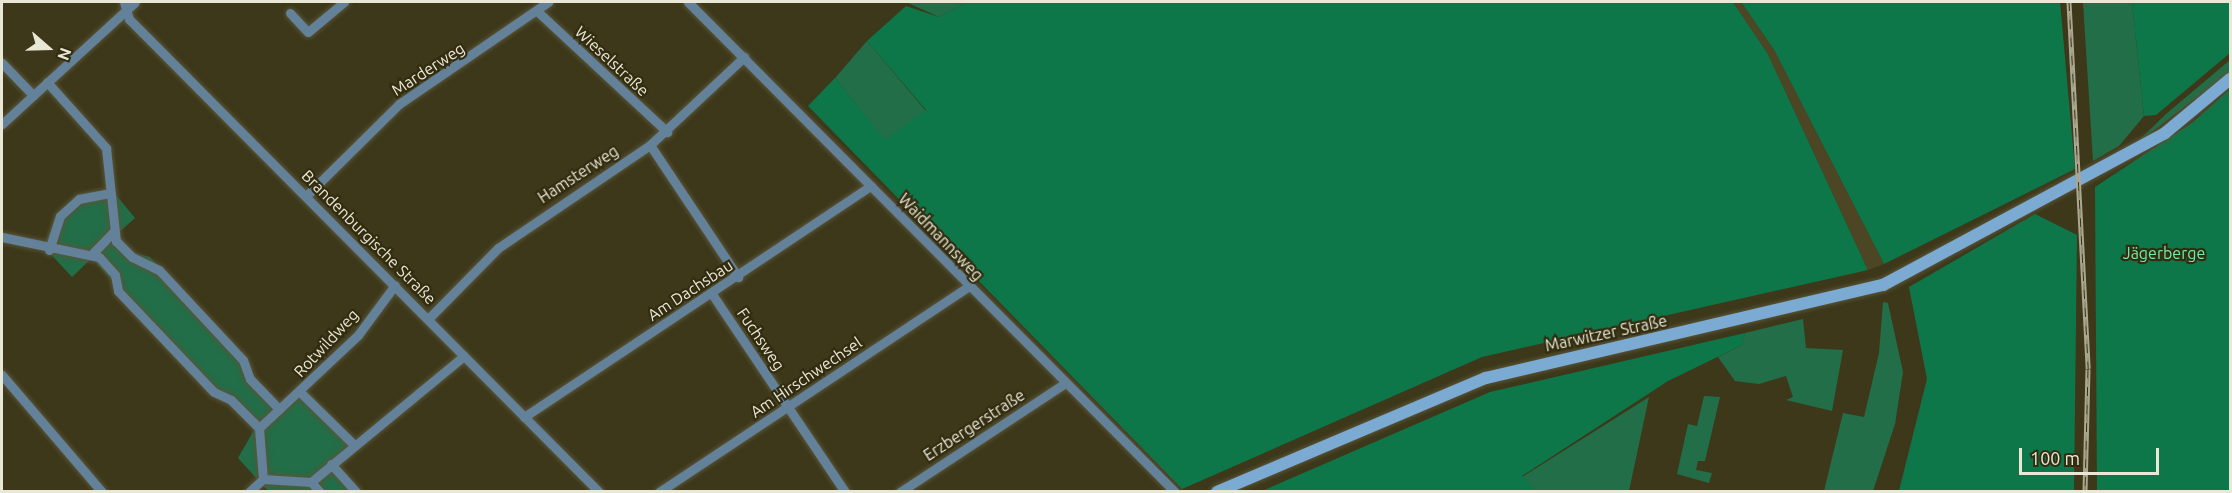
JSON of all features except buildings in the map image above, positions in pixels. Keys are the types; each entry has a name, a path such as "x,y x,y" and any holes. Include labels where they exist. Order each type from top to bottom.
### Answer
{"main road":[{"name":"Marwitzer Straße","path":"1217,492 1486,378 1850,297 2006,220 2165,133 2230,79"}],"street":[{"path":"2,124 125,6 135,2"},
{"path":"290,13 312,36 344,2"},
{"name":"Marderweg","path":"306,196 399,104 548,2"},
{"name":"Waidmannsweg","path":"688,2 968,287 1174,492"},
{"name":"Brandenburgische Straße","path":"125,6 129,19 429,318 599,492"},
{"name":"Wieselstraße","path":"537,11 667,132"},
{"name":"Hamsterweg","path":"429,318 523,228 667,132 744,57"},
{"path":"2,63 33,94"},
{"path":"47,82 106,148 114,232 132,257 148,262 243,360 250,379 279,409"},
{"path":"650,145 738,277"},
{"name":"Am Dachsbau","path":"524,417 738,277 871,186"},
{"path":"50,249 60,216 79,199 110,193"},
{"path":"93,253 114,232"},
{"path":"2,237 50,249 93,253 115,274 118,291 134,308 214,392 231,400 259,428 263,479"},
{"name":"Rotwildweg","path":"259,428 301,393 358,335 395,285"},
{"name":"Am Hirschwechsel","path":"659,492 968,287"},
{"name":"Fuchsweg","path":"712,294 845,492"},
{"path":"311,482 353,444 411,404 464,356"},
{"path":"2,375 102,492"},
{"name":"Erzbergerstraße","path":"900,492 1065,382"},
{"path":"301,393 353,444"},
{"path":"331,464 356,492"},
{"path":"249,492 263,479 311,482 320,492"}],"green space":[{"path":"906,2 967,2 939,17"},
{"path":"967,2 1733,2 1768,54 1868,270 1482,357 1182,489 808,106 835,78 885,140 926,110 867,41 906,6 939,17"},
{"path":"1741,2 2060,2 2075,169 1884,264 1774,50"},
{"path":"2083,2 2132,2 2144,116 2119,146 2093,161"},
{"path":"2132,2 2230,2 2230,53 2156,115 2144,116"},
{"path":"867,41 926,111 885,141 835,78"},
{"path":"2230,60 2230,72 2131,148 2166,114"},
{"name":"Jägerberge","path":"2230,89 2230,491 2097,491 2095,187 2193,122"},
{"path":"111,189 135,218 117,234 134,253 150,257 247,359 253,375 280,405 302,386 360,445 339,466 361,491 268,491 238,458 254,430 226,400 211,394 92,258 72,277 44,247 56,214 78,194"},
{"path":"2035,214 2077,235 2074,491 1899,491 1927,379 1909,287"},
{"path":"1883,302 1888,303 1903,372 1895,424 1873,491 1824,491 1843,413 1864,417 1879,353"},
{"path":"1803,319 1806,348 1843,350 1832,411 1786,400 1793,397 1786,376 1759,384 1735,381 1718,357 1742,345 1745,333"},
{"path":"1745,333 1742,345 1668,381 1522,476 1536,491 1262,491 1490,392"},
{"path":"1704,396 1720,397 1705,461 1698,461 1696,470 1712,473 1709,483 1677,474 1688,424 1697,426"},
{"path":"1649,397 1629,491 1536,491 1522,477"}],"sand":[{"path":"1733,2 1741,2 1774,50 1884,264 1868,270 1768,54"}],"railway":[{"path":"2069,2 2088,369 2085,492"}]}
